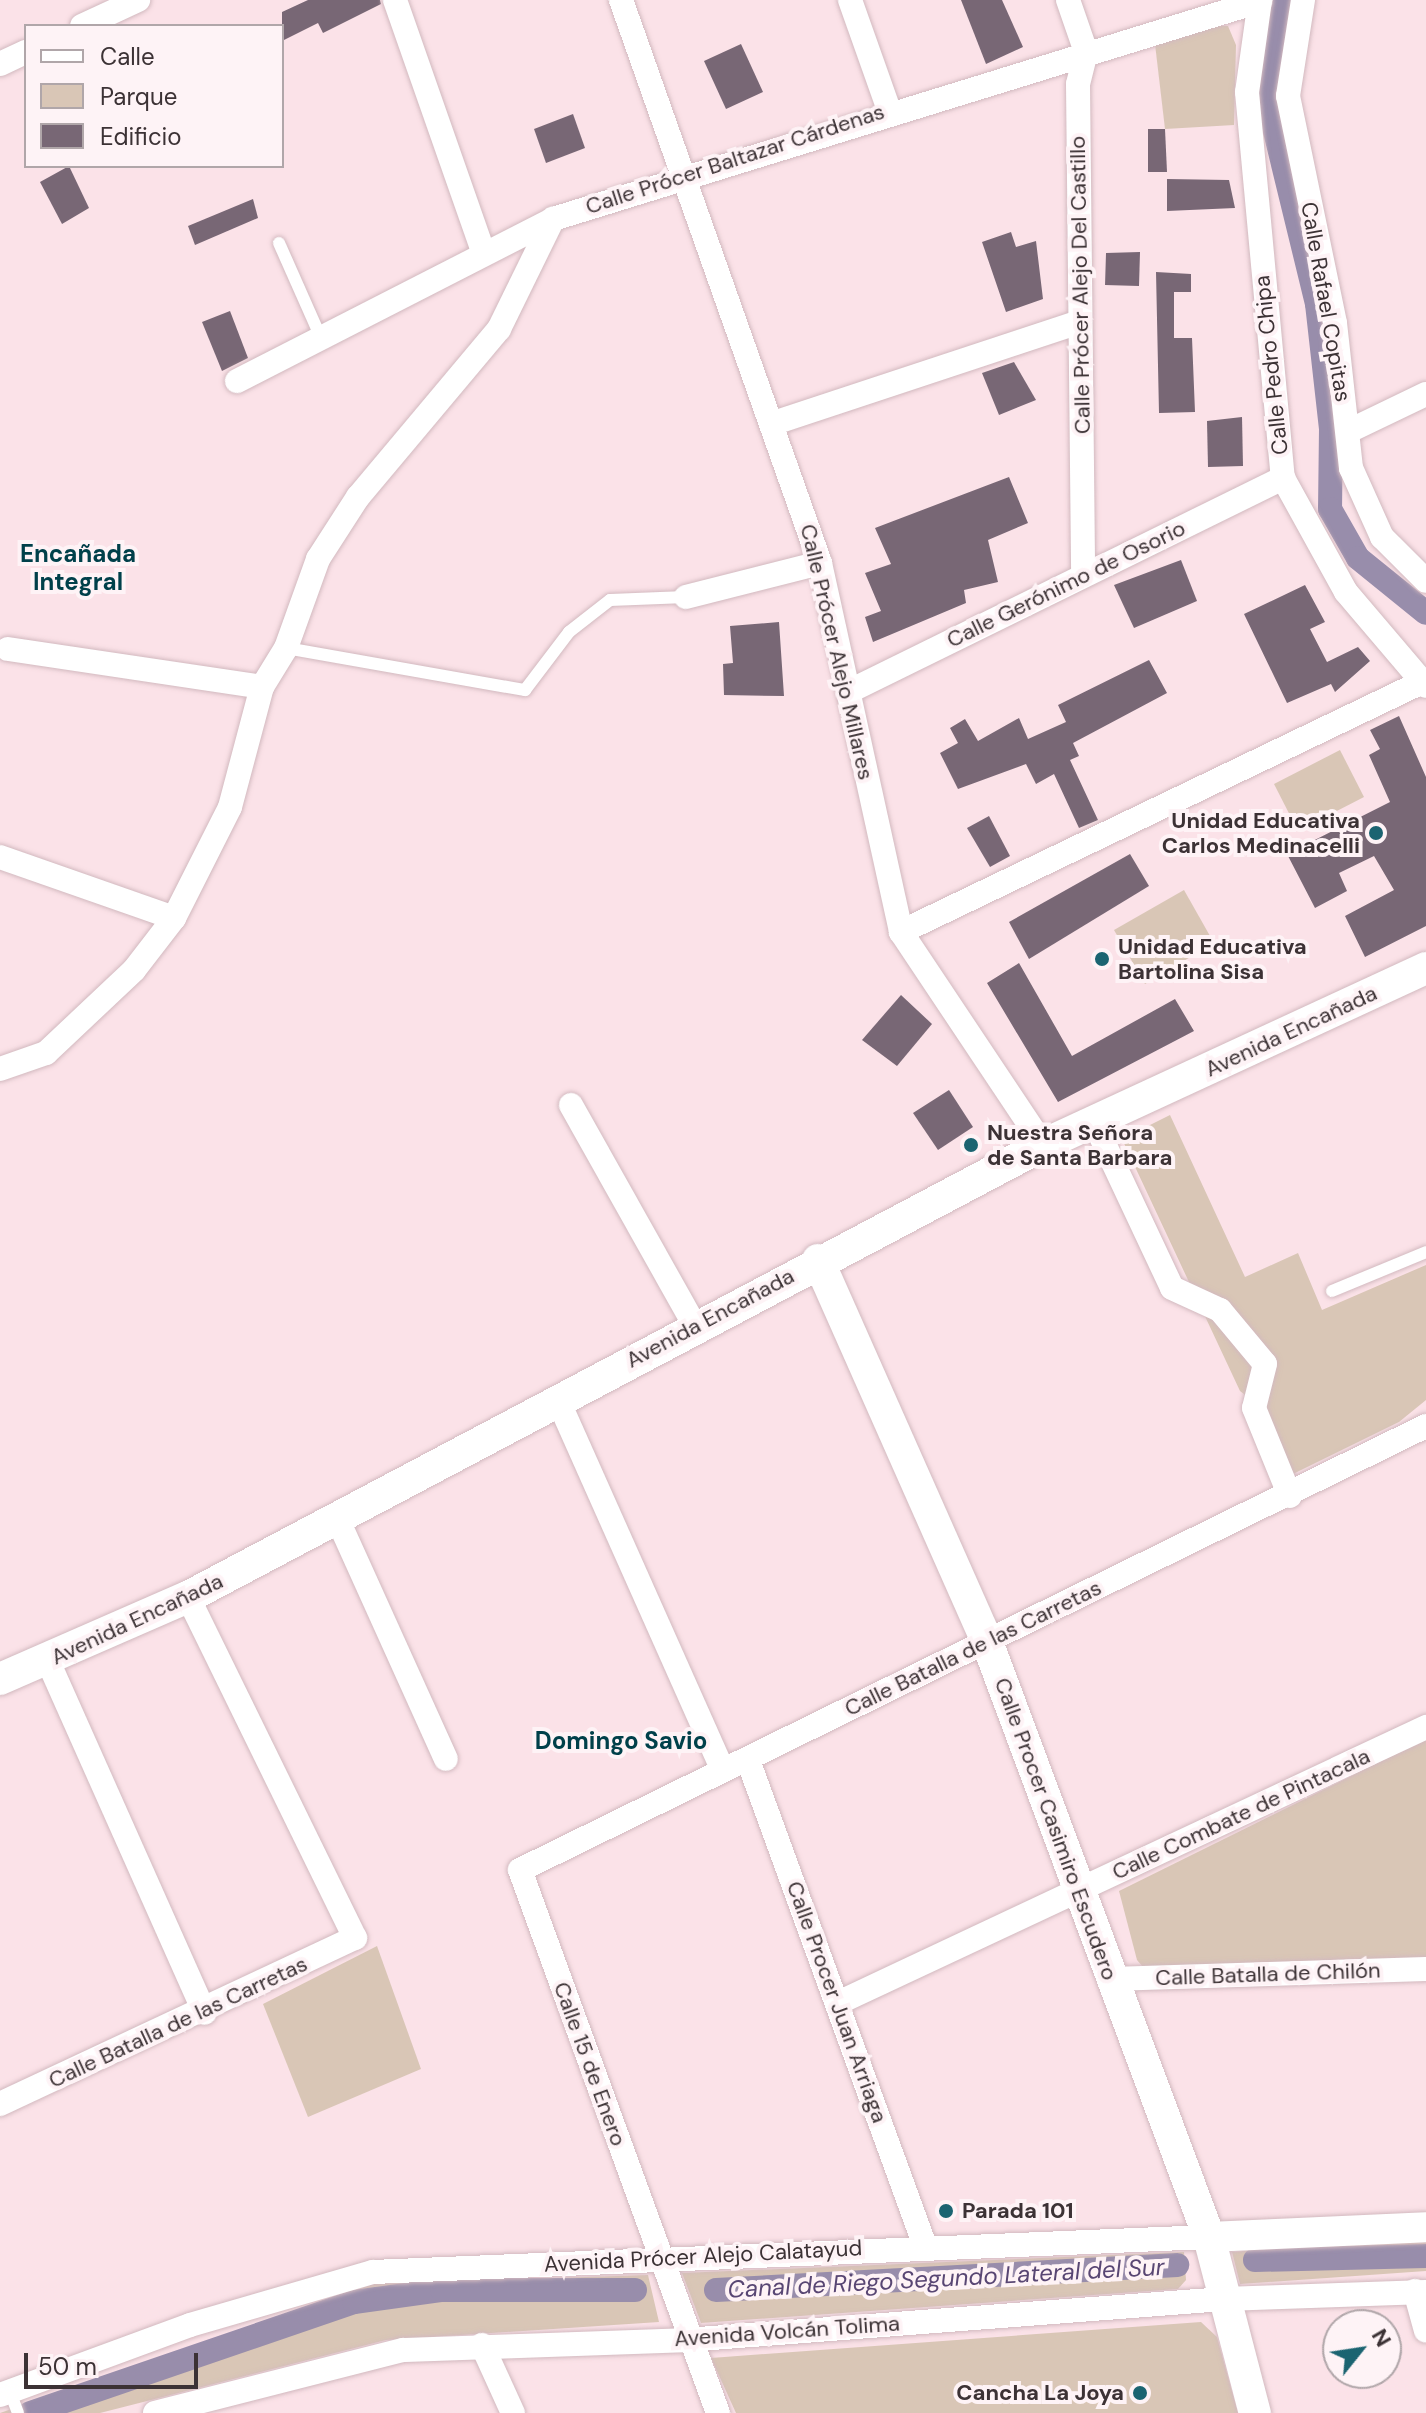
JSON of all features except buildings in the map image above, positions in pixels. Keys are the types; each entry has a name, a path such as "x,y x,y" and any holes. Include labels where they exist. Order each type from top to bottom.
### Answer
{"main road":[{"name":"Avenida Encañada","path":"0,1679 48,1661 188,1597 338,1520 818,1260 1043,1145 1426,968"},
{"name":"Calle Procer Casimiro Escudero","path":"818,1260 986,1639 1209,2237 1255,2413"}],"street":[{"path":"86,24 138,0"},
{"path":"395,0 483,251"},
{"name":"Calle Prócer Alejo Millares","path":"621,0 774,423 820,563 901,932 1043,1145"},
{"path":"850,0 889,110"},
{"path":"1068,0 1086,52"},
{"name":"Calle Prócer Baltazar Cárdenas","path":"237,381 483,251 553,219 682,174 1260,0"},
{"name":"Calle Pedro Chipa","path":"1260,0 1248,92 1283,478 1346,592 1424,684"},
{"name":"Calle Rafael Copitas","path":"1303,0 1287,96 1365,512 1426,581"},
{"name":"Calle Prócer Alejo Del Castillo","path":"1083,574 1078,84 1086,52"},
{"path":"0,64 24,53"},
{"path":"1248,92 1287,96"},
{"path":"0,1069 46,1053 134,970 174,918 230,807 262,687 286,648 318,559 358,497 499,329 553,219"},
{"path":"774,423 1080,322"},
{"path":"1349,431 1426,394"},
{"name":"Calle Gerónimo de Osorio","path":"850,691 1283,478"},
{"path":"686,597 820,563"},
{"path":"4,655 262,687"},
{"path":"901,932 1424,684"},
{"path":"0,857 174,918"},
{"path":"571,1105 695,1326"},
{"path":"1094,1122 1172,1288 1220,1310 1265,1364 1254,1408 1290,1496"},
{"path":"558,1400 722,1769"},
{"name":"Calle Batalla de las Carretas","path":"520,1870 722,1769 748,1760 986,1639 1290,1496 1426,1426"},
{"path":"338,1520 446,1759"},
{"name":"Calle Batalla de las Carretas","path":"0,2104 205,2013 355,1938 188,1597"},
{"path":"48,1661 205,2013"},
{"name":"Calle Combate de Pintacala","path":"838,2003 1426,1727"},
{"name":"Calle Procer Juan Arriaga","path":"748,1760 925,2246"},
{"name":"Calle 15 de Enero","path":"520,1870 661,2257 686,2340 718,2413"},
{"name":"Calle Batalla de Chilón","path":"1111,1979 1426,1969"},
{"name":"Avenida Prócer Alejo Calatayud","path":"11,2402 190,2325 373,2272 661,2257 1426,2227"},
{"path":"1420,2292 1426,2331"},
{"name":"Avenida Volcán Tolima","path":"155,2413 389,2353 482,2345 686,2340 1224,2299 1420,2292"},
{"path":"482,2345 513,2413"}],"lane":[{"path":"279,243 321,338"},
{"path":"286,648 525,690 569,632 610,600 686,597"},
{"path":"1332,1291 1426,1252"}],"green space":[{"path":"1217,26 1228,26 1236,45 1234,125 1165,129 1155,44"},
{"path":"1340,750 1364,797 1298,831 1274,784"},
{"path":"1184,890 1214,943 1145,984 1114,930"},
{"path":"1170,1115 1245,1277 1298,1253 1322,1310 1426,1265 1426,1400 1399,1422 1293,1474 1263,1409 1240,1391 1122,1139"},
{"path":"1426,1739 1426,1958 1143,1967 1137,1960 1119,1891"},
{"path":"377,1946 421,2069 308,2117 263,2004"},
{"path":"1426,2237 1426,2271 1240,2284 1232,2252"},
{"path":"1184,2252 1186,2280 1178,2289 701,2323 682,2273"},
{"path":"648,2275 659,2322 386,2340 100,2413 0,2413 373,2284"},
{"path":"1201,2322 1217,2337 1238,2413 736,2413 711,2358"}],"waterway":[{"path":"1285,0 1267,81 1270,111 1317,304 1331,429 1330,509 1358,558 1426,613"},
{"name":"Canal de Riego Segundo Lateral del Sur","path":"1255,2260 1426,2256"},
{"name":"Canal de Riego Segundo Lateral del Sur","path":"716,2290 1177,2265"},
{"name":"Canal de Riego Segundo Lateral del Sur","path":"30,2413 354,2302 442,2290 635,2290"}],"place":[{"name":"Unidad Educativa Carlos Medinacelli","path":"1376,833"},
{"name":"Unidad Educativa Bartolina Sisa","path":"1102,959"},
{"name":"Nuestra Señora de Santa Barbara","path":"971,1145"},
{"name":"Parada 101","path":"946,2211"},
{"name":"Cancha La Joya","path":"1140,2393"}],"district":[{"name":"Encañada Integral","path":"78,568"},
{"name":"Domingo Savio","path":"621,1741"}]}
